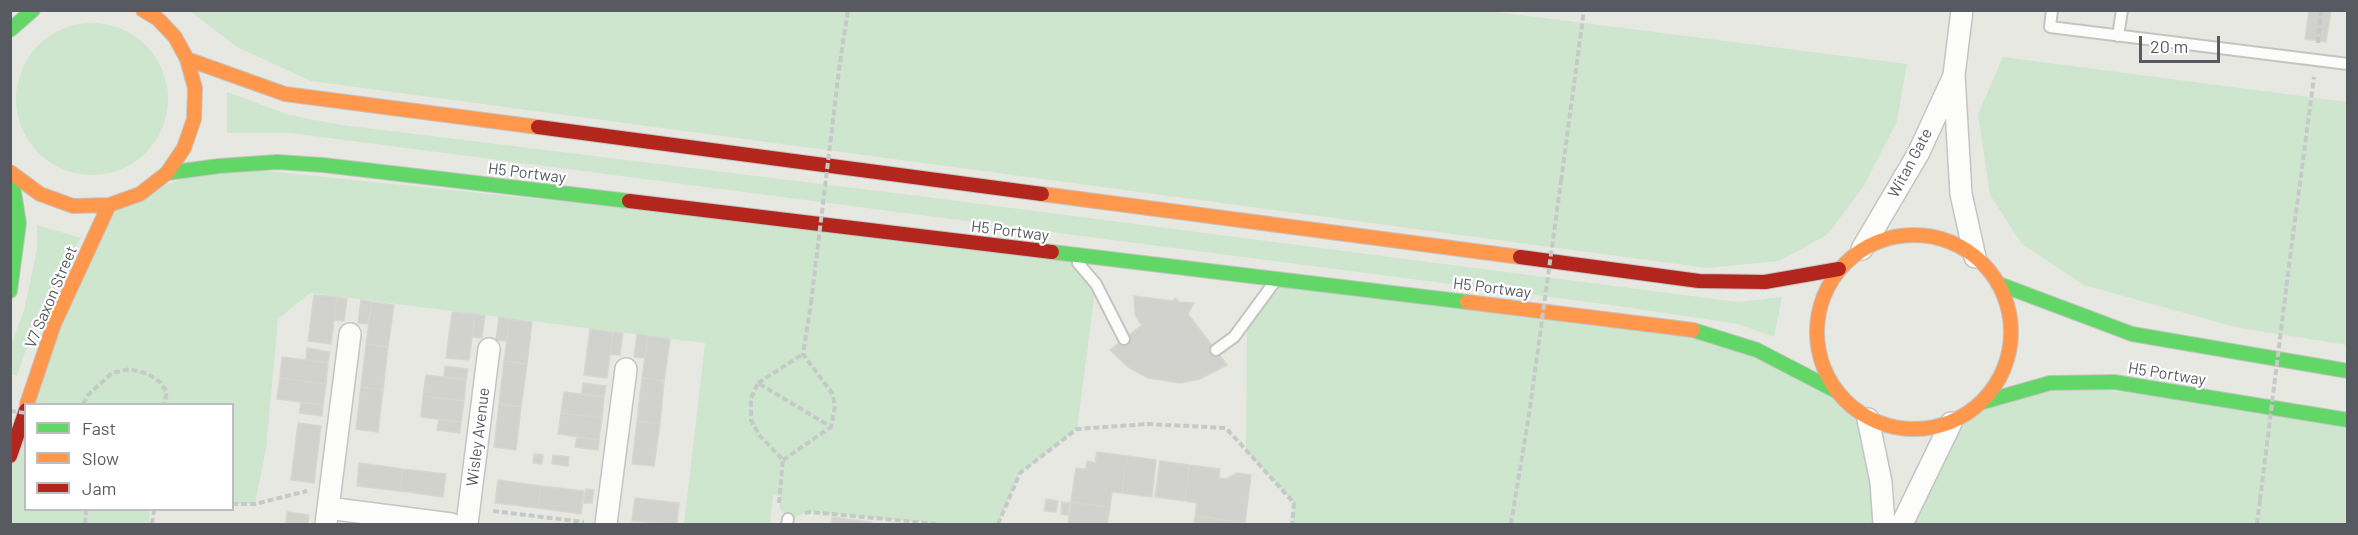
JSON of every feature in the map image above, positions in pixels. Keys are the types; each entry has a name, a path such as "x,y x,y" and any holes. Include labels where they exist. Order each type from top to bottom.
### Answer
{"main road":[{"path":"10,30 33,10"},
{"path":"11,172 40,194 74,206 109,205 140,194 167,173 184,148 194,119 195,88 187,59 175,37 157,15 143,10"},
{"name":"H5 Portway","path":"187,59 285,93 1687,280 1765,282 1839,269"},
{"name":"H5 Portway","path":"167,173 277,162 323,165 1688,328 1757,350 1836,391"},
{"path":"10,291 19,224 11,172"},
{"name":"V7 Saxon Street","path":"28,403 54,324 109,205"},
{"path":"1920,235 1949,241 1975,257 1999,284 2010,314 2010,345 2001,376 1983,402 1968,414 1951,423 1923,429 1895,428 1868,418 1851,406 1836,391 1821,362 1816,330 1823,297 1839,269 1862,249 1890,238 1920,235"},
{"name":"H5 Portway","path":"1999,284 2132,334 2348,371"},
{"name":"H5 Portway","path":"1983,402 2050,382 2114,382 2348,420"},
{"path":"10,456 24,418"}],"street":[{"name":"Witan Gate","path":"1962,10 1954,75 1961,194 1975,257"},
{"name":"Witan Gate","path":"1862,249 1918,154 1954,75"},
{"path":"350,334 327,516 451,525"},
{"name":"Wisley Avenue","path":"467,525 489,349"},
{"path":"606,525 626,369"},
{"path":"1868,418 1881,482 1884,525"},
{"path":"1902,525 1951,423"}],"lane":[{"path":"2052,10 2050,27 2348,64"},
{"path":"2118,36 2122,10"},
{"path":"1070,254 1096,284 1124,339"},
{"path":"1216,350 1234,337 1277,279"}],"path":[{"path":"783,460 831,427 835,406 832,393 803,354 848,10"},
{"path":"1511,525 1530,408 1584,10"},
{"path":"2257,525 2321,10"},
{"path":"803,354 758,383 751,398 751,420 759,435 783,460 779,507 787,522 810,512 937,525"},
{"path":"84,403 88,395 112,374 130,369 148,374 160,382 167,392 164,403"},
{"path":"758,383 831,427"},
{"path":"998,525 1020,473 1077,429 1148,424 1226,428 1294,503 1292,525"}],"green space":[{"path":"1481,10 1907,64 1897,121 1864,186 1827,235 1779,261 1707,268 311,81 237,47 190,11"},
{"path":"92,23 107,24 121,29 146,45 162,70 167,84 167,114 162,128 146,153 121,169 107,174 92,175 77,174 63,169 38,153 22,128 17,114 16,99 17,84 22,70 38,45 63,29 77,24"},
{"path":"2003,57 2347,102 2347,345 2235,327 2084,285 2022,244 1990,195 1978,114"},
{"path":"227,92 289,115 342,125 919,196 1738,302 1782,297 1774,337 1738,324 1604,304 291,133 227,133"},
{"path":"219,166 1070,254 1096,284 1077,429 1020,473 998,524 937,524 810,512 788,519 779,507 780,496 773,495 770,524 684,524 705,343 310,293 278,319 266,449 255,504 234,504 234,403 27,403 109,205"},
{"path":"37,225 81,238 54,281 36,320 17,376 11,374 10,346 24,311 37,249"},
{"path":"1277,279 1688,328 1836,391 1851,407 1868,419 1884,524 1292,524 1294,503 1246,451 1247,318"},
{"path":"2050,383 2347,420 2347,524 1902,524 1951,423 1968,414 1983,402"},
{"path":"24,413 24,511 150,511 149,524 11,524 11,456"}],"building":[{"path":"2309,10 2331,10 2326,42 2305,39"},
{"path":"314,295 337,297 331,344 308,341"},
{"path":"1134,296 1172,301 1176,298 1179,302 1194,303 1188,314 1227,365 1200,379 1180,383 1148,378 1128,367 1110,350 1143,324 1135,314"},
{"path":"337,297 347,299 344,321 334,320"},
{"path":"361,300 372,302 368,324 358,323"},
{"path":"372,302 394,305 388,347 366,344"},
{"path":"452,312 475,314 469,360 446,358"},
{"path":"475,314 485,316 482,338 472,337"},
{"path":"499,317 510,319 507,341 496,340"},
{"path":"510,319 532,322 527,364 504,361"},
{"path":"590,329 613,332 607,378 584,375"},
{"path":"613,332 623,333 620,355 610,354"},
{"path":"637,334 648,336 645,358 634,357"},
{"path":"648,336 670,339 664,381 642,378"},
{"path":"366,344 388,347 383,390 361,387"},
{"path":"307,348 330,352 328,363 306,360"},
{"path":"282,357 328,363 326,384 280,378"},
{"path":"504,361 527,364 521,407 499,404"},
{"path":"445,366 468,369 466,380 444,377"},
{"path":"426,375 466,380 464,401 423,396"},
{"path":"280,378 326,384 323,405 277,399"},
{"path":"642,378 664,381 660,424 637,421"},
{"path":"583,383 606,386 604,397 582,394"},
{"path":"361,387 383,390 378,432 356,429"},
{"path":"564,392 604,397 602,418 561,413"},
{"path":"423,396 464,401 461,422 421,417"},
{"path":"301,403 323,405 322,416 299,413"},
{"path":"499,404 521,407 516,450 494,447"},
{"path":"561,413 602,418 599,440 558,434"},
{"path":"439,419 461,422 460,433 437,430"},
{"path":"637,421 660,424 654,466 632,464"},
{"path":"298,423 321,426 314,483 291,480"},
{"path":"577,437 599,440 598,450 575,447"},
{"path":"1097,452 1127,456 1122,493 1112,492 1110,507 1071,502 1076,468 1086,469 1087,461 1095,463"},
{"path":"534,454 543,455 542,464 533,463"},
{"path":"553,455 569,457 568,466 552,464"},
{"path":"1127,456 1156,460 1152,497 1122,493"},
{"path":"1160,461 1189,465 1185,501 1155,497"},
{"path":"359,463 403,469 400,491 357,486"},
{"path":"1189,465 1220,469 1219,478 1227,479 1237,473 1251,475 1245,523 1195,516 1197,503 1185,501"},
{"path":"403,469 446,474 443,497 400,491"},
{"path":"498,480 541,486 538,508 495,503"},
{"path":"541,486 584,491 581,514 538,508"},
{"path":"586,489 594,490 592,503 584,503"},
{"path":"635,498 679,503 677,524 632,521"},
{"path":"1046,499 1058,501 1056,512 1044,511"},
{"path":"1062,502 1070,503 1068,515 1061,514"},
{"path":"1071,502 1110,507 1107,524 1068,524"},
{"path":"287,512 309,515 308,524 286,524"},
{"path":"1195,516 1232,521 1243,524 1194,524"},
{"path":"832,517 871,522 871,524 831,524"}],"traffic: fast":[{"path":"10,30 33,10"},
{"path":"167,173 277,162 323,165 629,201"},
{"path":"10,291 19,223 11,173"},
{"path":"1052,252 1467,302"},
{"path":"1999,284 2132,334 2348,371"},
{"path":"1693,330 1757,350 1836,391"},
{"path":"1983,402 2050,383 2114,382 2348,420"}],"traffic: slow":[{"path":"10,172 40,194 73,206 109,205 140,194 167,173 184,148 194,119 195,88 187,59 175,37 158,19 143,10"},
{"path":"187,59 285,94 538,127"},
{"path":"1042,194 1520,257"},
{"path":"27,403 54,324 109,205"},
{"path":"1914,235 1951,242 1968,251 1983,263 1995,278 2004,295 2011,332 2004,369 1995,386 1983,401 1968,413 1951,422 1914,429 1877,422 1860,413 1845,401 1833,386 1824,369 1817,332 1824,295 1833,278 1845,263 1860,251 1877,242 1914,235"},
{"path":"1467,302 1693,330"}],"traffic: jam":[{"path":"538,127 1042,194"},
{"path":"629,201 1052,252"},
{"path":"1520,257 1699,281 1765,282 1839,269"},
{"path":"10,456 24,416"}]}
